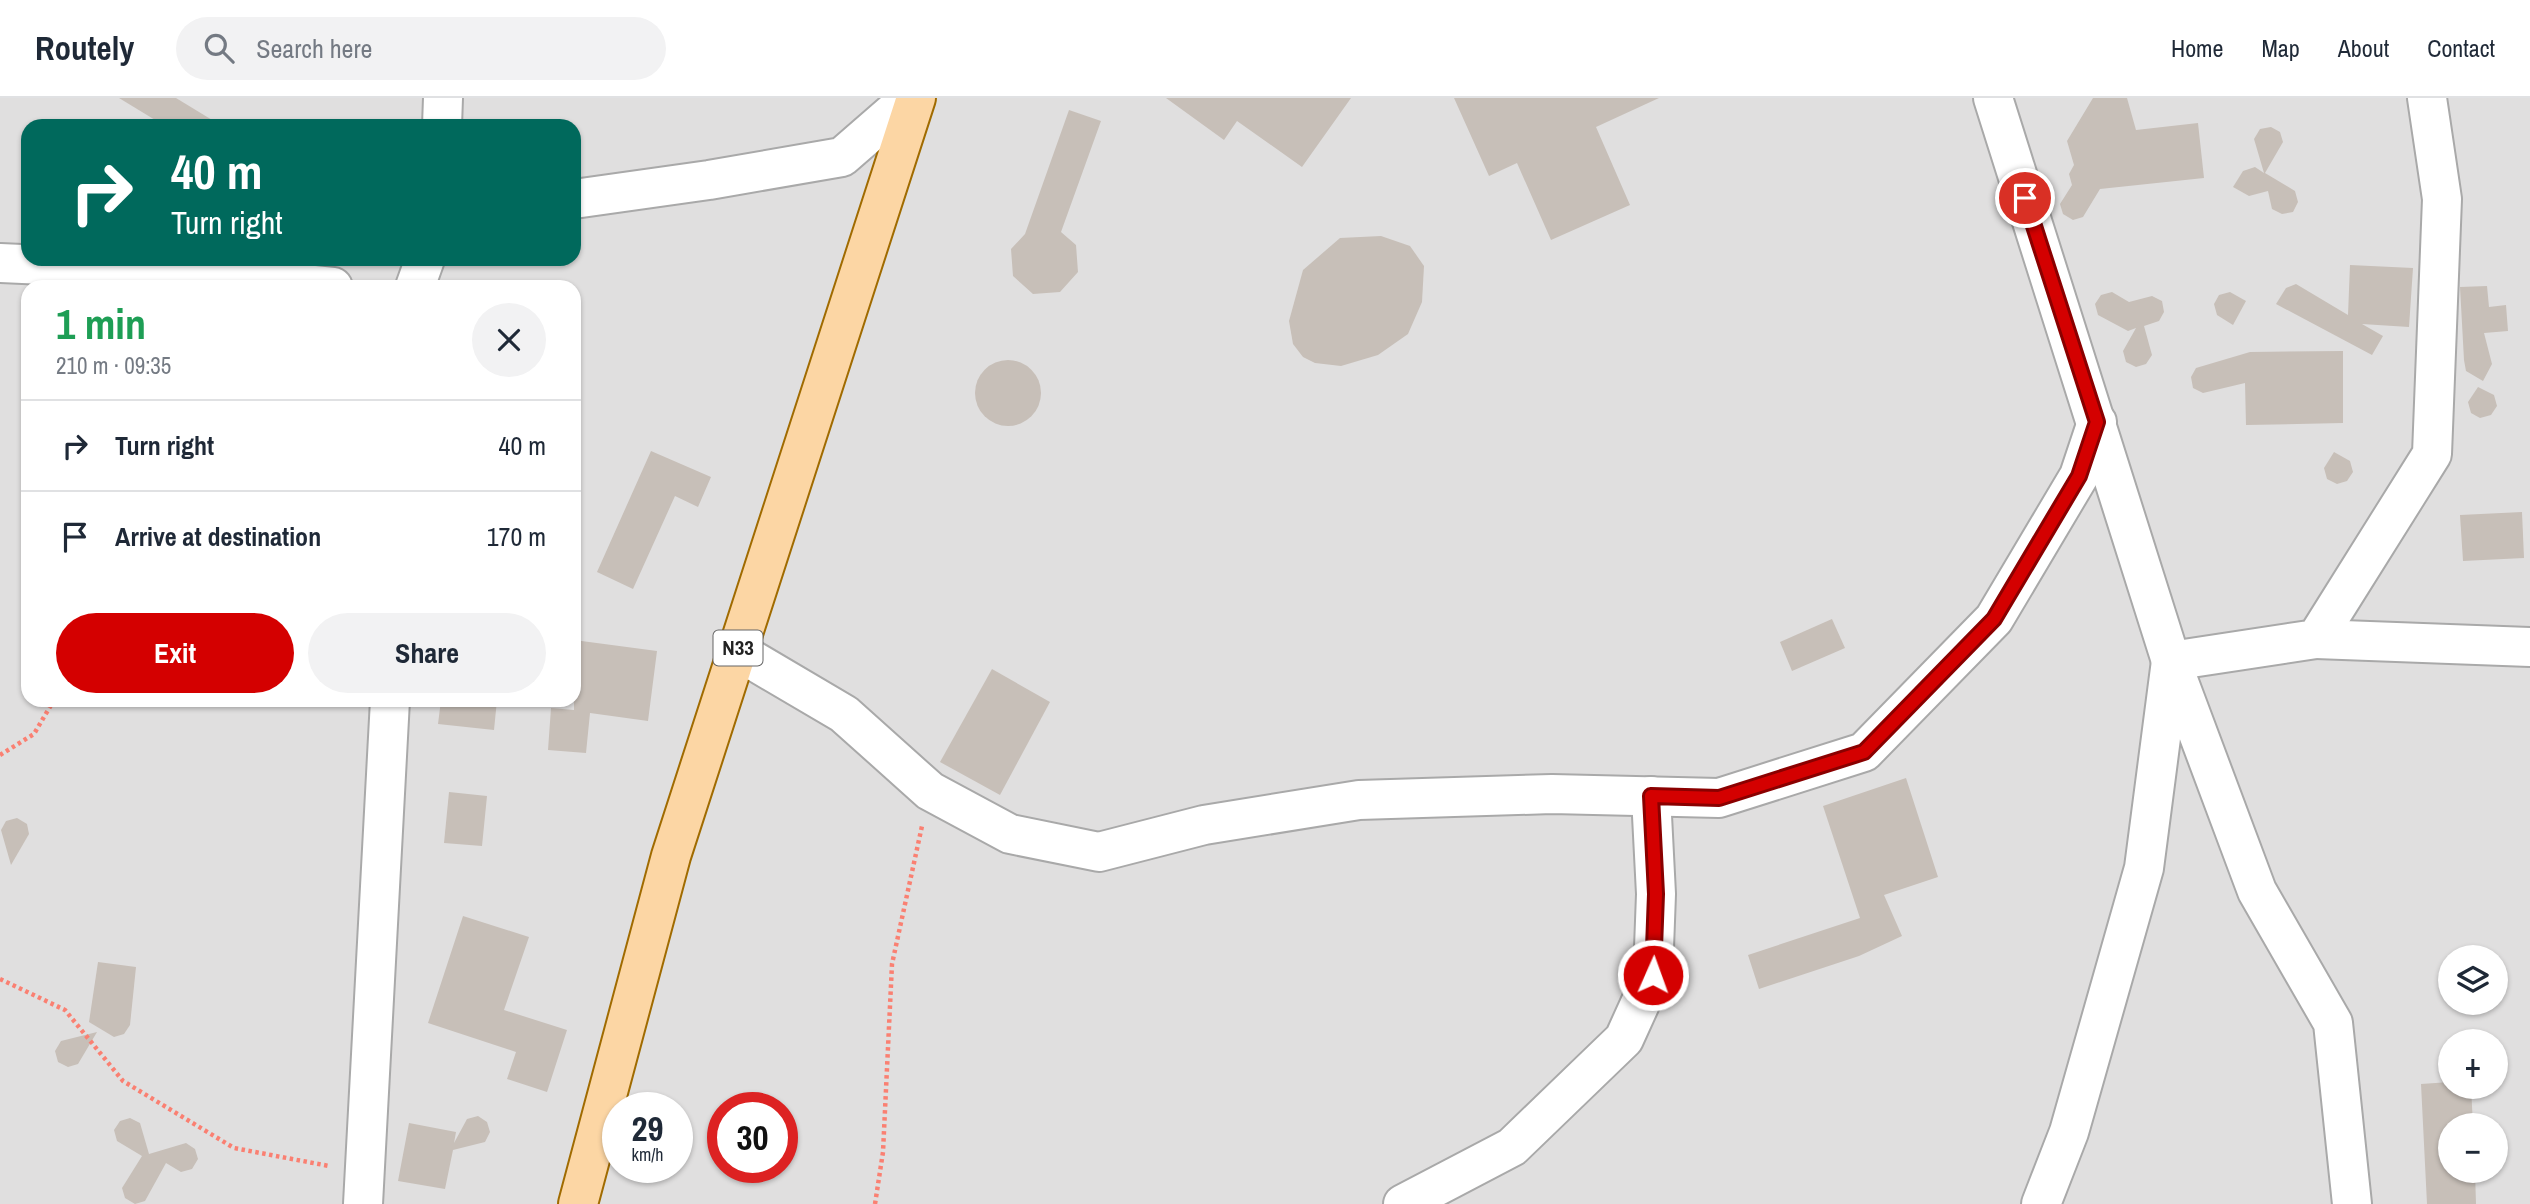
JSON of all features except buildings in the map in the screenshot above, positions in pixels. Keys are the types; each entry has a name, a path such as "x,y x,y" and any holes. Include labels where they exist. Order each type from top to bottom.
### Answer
{"main road":[{"name":"N33","path":"578,1204 671,856 916,98"}],"street":[{"path":"442,119 443,98"},
{"path":"581,198 842,157 910,98"},
{"path":"1993,98 2171,661 2257,891 2333,1023 2352,1204"},
{"path":"2316,639 2432,454 2442,199 2427,98"},
{"path":"0,262 21,263"},
{"path":"79,266 177,271 265,280"},
{"path":"737,652 844,714 930,791 1010,834 1099,852 1204,825 1359,800 1552,794 1719,798 1864,752 1994,619 2079,476 2097,422"},
{"path":"2171,661 2316,639 2530,646"},
{"path":"2041,1204 2069,1132 2144,868 2171,661"},
{"path":"363,1188 390,707"},
{"path":"1403,1204 1512,1147 1624,1039 1653,975 1656,894 1651,796"}],"path":[{"path":"0,755 34,734 50,707"},
{"path":"875,1204 883,1152 892,964 930,791"},
{"path":"0,979 65,1010 123,1081 234,1148 363,1188"}],"shaded area":[{"path":"0,98 2530,98 2530,1204 0,1204"}],"route":[{"path":"1653,975 1656,894 1651,796 1719,798 1864,752 1994,619 2079,476 2097,422 2025,198"}]}
